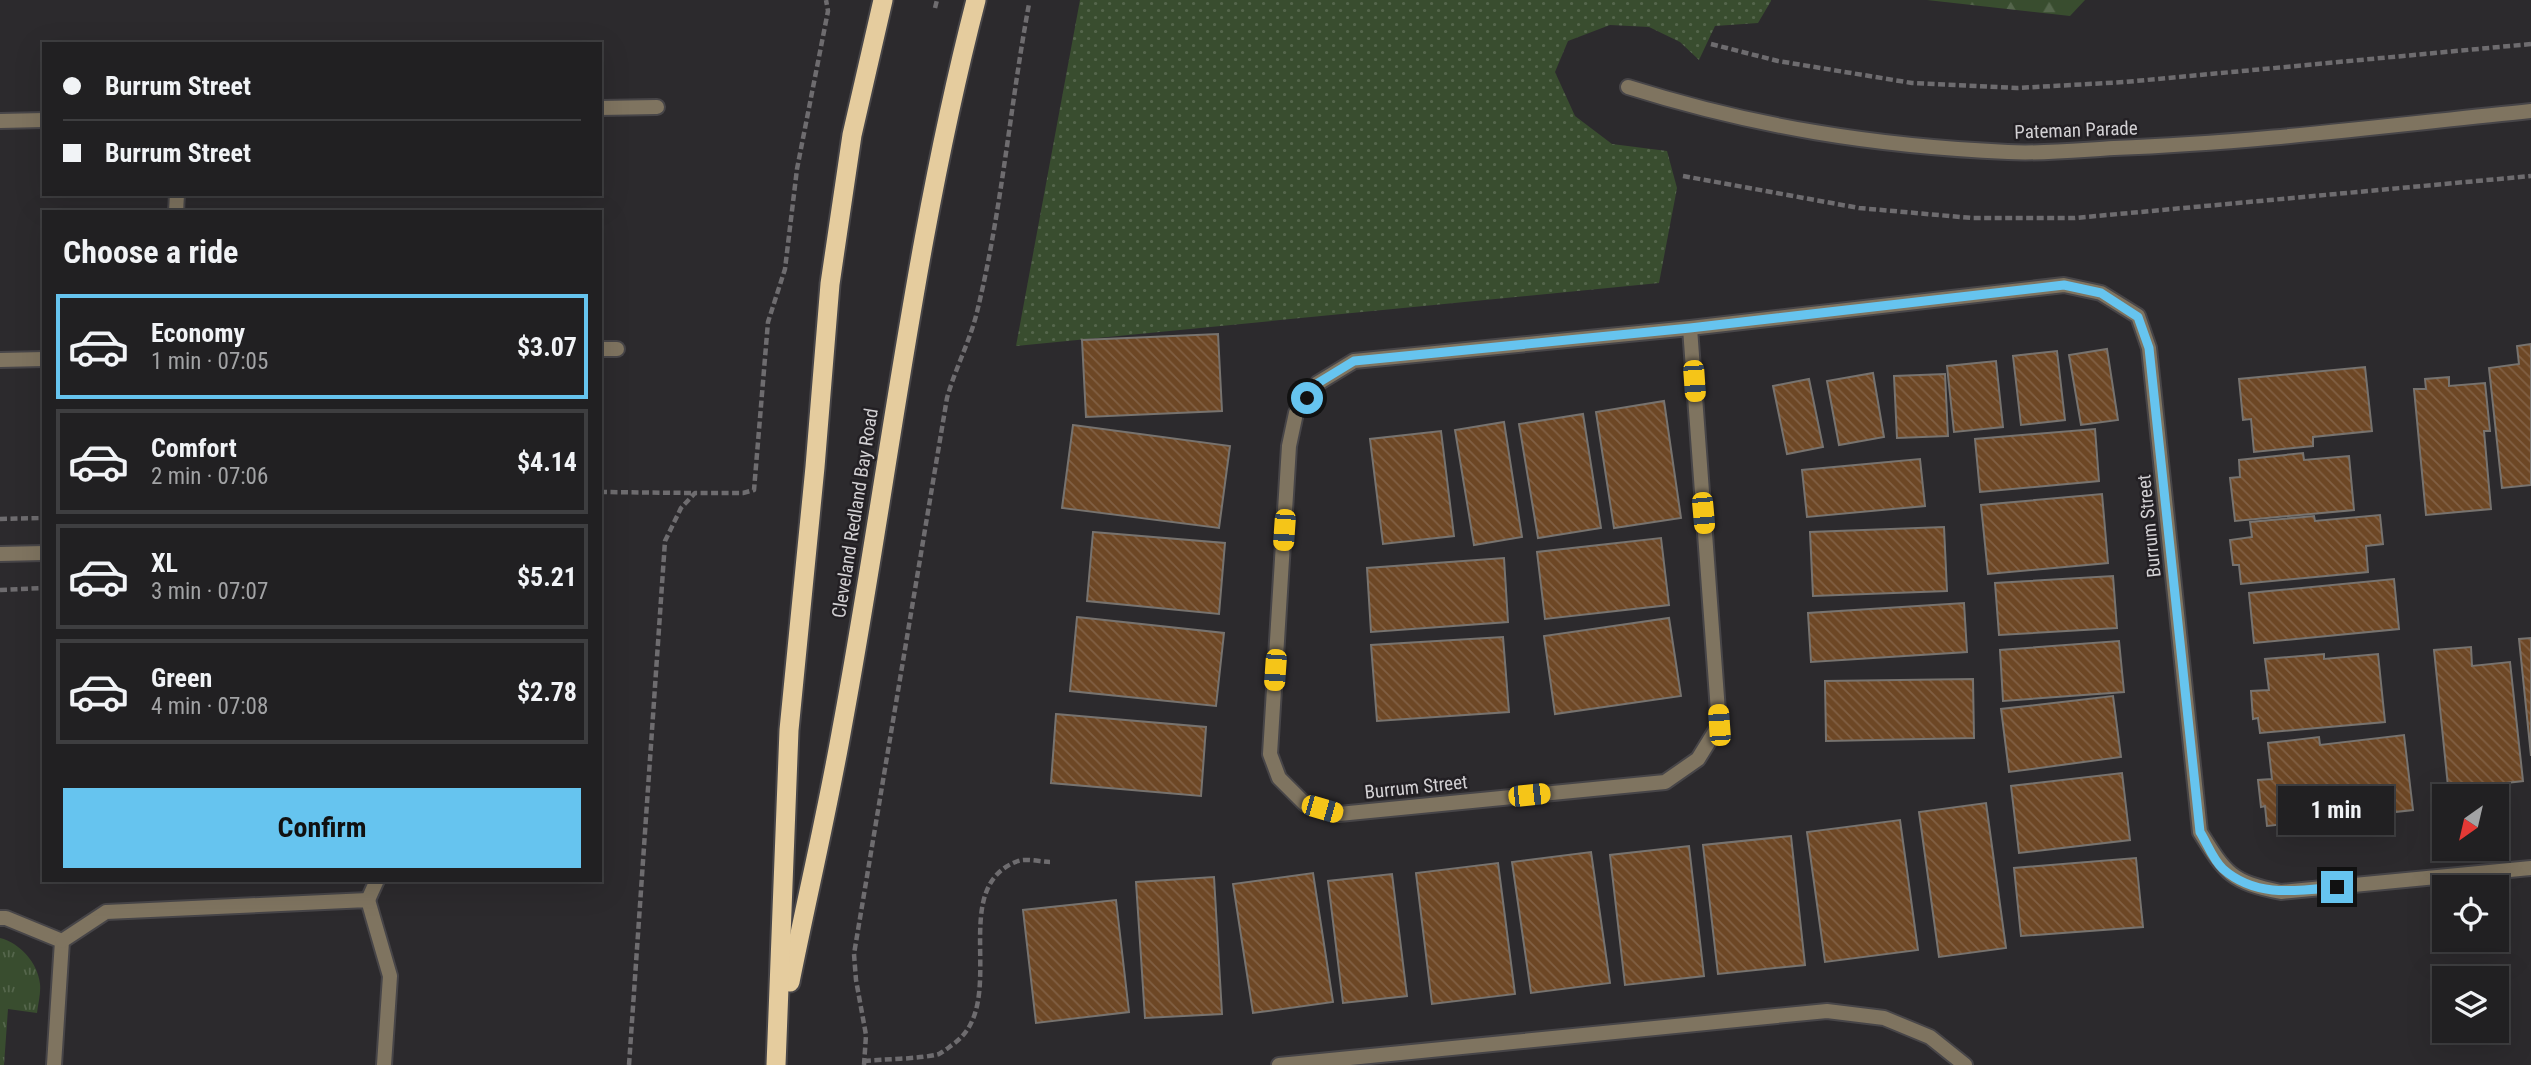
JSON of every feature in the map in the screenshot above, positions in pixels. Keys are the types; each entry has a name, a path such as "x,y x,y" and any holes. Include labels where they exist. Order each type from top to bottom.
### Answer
{"highway":[{"name":"Cleveland Redland Bay Road","path":"776,1065 789,730 816,467 830,284 852,135 883,0"},
{"name":"Cleveland Redland Bay Road","path":"779,1034 842,728 899,385 953,90 976,0"}],"street":[{"name":"Pateman Parade","path":"1628,87 1696,108 1770,125 1873,143 2011,152 2185,146 2531,111"},
{"path":"602,108 657,107"},
{"path":"0,121 42,120"},
{"name":"Burrum Street","path":"1690,328 1719,725 1698,759 1665,782 1339,814 1305,804 1279,778 1270,754 1289,446 1296,413 1318,383 1354,361 1690,328 2064,285 2101,293 2138,317 2149,348 2200,832 2221,867 2249,886 2281,892 2531,868"},
{"path":"602,349 617,349"},
{"path":"0,360 42,359"},
{"path":"0,554 42,553"},
{"path":"376,882 368,900 390,976 384,1065"},
{"path":"62,941 106,912 368,900"},
{"path":"0,918 62,941"},
{"path":"54,1065 62,941"},
{"path":"1279,1065 1826,1011 1884,1018 1930,1037 1965,1065"}],"path":[{"path":"602,492 743,493 754,490 768,322 785,269 797,169 828,11 826,0"},
{"path":"935,8 937,0"},
{"path":"1029,4 1003,174 977,314 947,398 854,954 866,1035 864,1063 939,1054 959,1040 973,1021 979,993 982,900 994,875 1020,860 1050,862"},
{"path":"1711,44 1778,61 1912,83 2017,88 2125,82 2531,44"},
{"path":"1683,176 1859,208 1972,218 2075,218 2531,176"},
{"path":"629,1065 665,541 681,508 695,493"},
{"path":"0,519 42,518"},
{"path":"0,590 42,589"}],"green space":[{"path":"1080,0 1771,1 1758,23 1715,26 1699,60 1680,42 1649,27 1610,25 1568,41 1555,72 1575,116 1612,144 1667,151 1677,188 1659,283 1016,346"},
{"path":"1927,0 2085,0 2070,16"},
{"path":"0,938 14,944 27,955 39,976 40,987 37,1013 8,1009 4,1065 0,1065"}],"building":[{"path":"1218,334 1222,411 1086,417 1082,340"},
{"path":"2531,344 2531,485 2502,488 2489,368 2519,364 2517,346"},
{"path":"2107,349 2118,420 2081,425 2069,355"},
{"path":"2057,351 2065,420 2021,425 2013,356"},
{"path":"1996,361 2003,427 1954,432 1947,366"},
{"path":"2365,367 2372,431 2313,437 2313,446 2254,452 2251,419 2243,420 2239,379"},
{"path":"1873,373 1884,437 1839,445 1827,381"},
{"path":"1945,374 1948,436 1897,438 1894,376"},
{"path":"2449,377 2449,386 2485,383 2490,431 2484,431 2491,509 2426,515 2414,389 2426,389 2425,379"},
{"path":"1809,379 1823,447 1787,454 1773,386"},
{"path":"1664,401 1681,518 1614,528 1596,412"},
{"path":"1583,414 1601,528 1538,538 1519,424"},
{"path":"1504,422 1522,537 1474,545 1455,430"},
{"path":"1073,425 1230,446 1219,528 1062,508"},
{"path":"2095,429 2099,481 1980,492 1975,439"},
{"path":"1441,431 1454,536 1383,544 1370,439"},
{"path":"2303,453 2304,460 2349,456 2354,510 2235,521 2230,478 2240,477 2239,460"},
{"path":"1920,459 1925,506 1807,517 1802,470"},
{"path":"2102,494 2108,563 1988,574 1981,505"},
{"path":"2380,515 2383,544 2366,546 2368,572 2241,584 2239,565 2233,565 2230,540 2252,537 2250,522 2314,516 2315,521"},
{"path":"1944,527 1947,591 1813,596 1810,532"},
{"path":"1093,532 1225,543 1219,614 1087,601"},
{"path":"1661,538 1669,605 1545,619 1537,552"},
{"path":"1504,558 1508,622 1371,632 1367,568"},
{"path":"2113,576 2117,628 1999,635 1995,583"},
{"path":"2394,579 2399,629 2254,643 2249,593"},
{"path":"1964,603 1967,652 1811,662 1808,613"},
{"path":"1077,617 1224,633 1216,706 1070,691"},
{"path":"1669,618 1681,696 1555,714 1544,636"},
{"path":"1503,637 1509,712 1377,721 1371,645"},
{"path":"2531,638 2531,756 2519,639"},
{"path":"2119,641 2124,692 2003,701 2000,650"},
{"path":"2471,647 2472,666 2510,662 2523,781 2448,784 2434,650"},
{"path":"2324,654 2324,659 2378,654 2385,722 2260,733 2258,718 2253,719 2251,691 2269,690 2265,659"},
{"path":"1973,679 1974,738 1826,741 1825,681"},
{"path":"2113,696 2121,757 2009,772 2001,709"},
{"path":"1056,714 1206,727 1201,796 1051,783"},
{"path":"2404,735 2413,810 2267,826 2265,806 2261,807 2258,780 2272,779 2268,743 2319,737 2320,745"},
{"path":"2122,773 2130,840 2019,853 2011,786"},
{"path":"1986,803 2006,948 1939,957 1919,812"},
{"path":"1900,820 1918,950 1825,962 1807,832"},
{"path":"1791,836 1805,965 1718,974 1703,845"},
{"path":"1689,846 1704,976 1625,985 1610,855"},
{"path":"1591,852 1610,983 1531,993 1512,862"},
{"path":"2136,858 2143,927 2021,936 2014,868"},
{"path":"1498,863 1515,994 1432,1004 1416,873"},
{"path":"1313,873 1333,1002 1253,1013 1233,884"},
{"path":"1392,874 1407,996 1343,1003 1328,881"},
{"path":"1214,877 1222,1014 1145,1018 1136,882"},
{"path":"1116,900 1129,1012 1036,1023 1023,910"}],"route":[{"path":"1307,398 1318,383 1354,361 1690,328 2064,285 2101,293 2138,317 2149,348 2200,832 2221,867 2249,886 2281,892 2337,887"}]}
